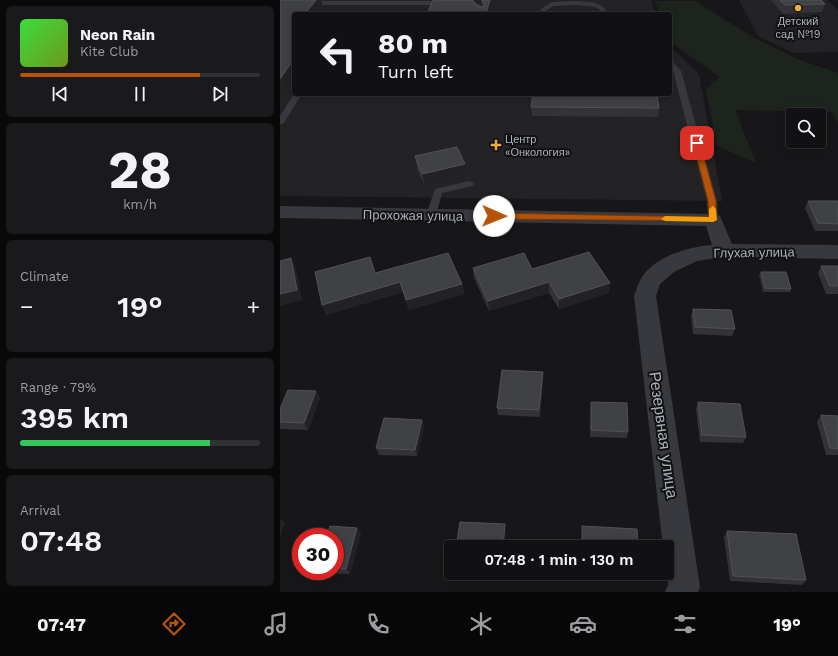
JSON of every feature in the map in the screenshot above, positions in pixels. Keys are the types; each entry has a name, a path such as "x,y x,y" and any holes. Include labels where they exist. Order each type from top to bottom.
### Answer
{"street":[{"name":"Прохожая улица","path":"280,212 713,220"},
{"path":"713,220 724,250"},
{"name":"Глухая улица","path":"652,278 662,270 678,261 697,254 724,250 838,252"},
{"name":"Резервная улица","path":"652,278 645,296 684,587 682,592"}],"lane":[{"path":"280,3 328,6 468,3 477,5 479,12"},
{"path":"543,12 543,10 552,4 576,3 597,4 603,9 604,12"},
{"path":"672,65 677,71 712,201 713,220"},
{"path":"280,122 297,96"},
{"path":"431,215 438,191 469,184"}],"shaded area":[{"name":"Центр «Онкология»","path":"280,0 651,0 655,12 292,12 292,96 672,96 672,48 699,74 722,201 280,196"},
{"path":"739,0 827,0 838,10 838,52 794,53 758,36"},
{"path":"655,1 695,1 753,37 797,59 838,73 838,122 832,112 826,112 826,108 786,108 786,111 735,110 756,163 717,146 706,89 720,77 672,43 672,12 658,12"}],"building":[{"path":"280,0 316,0 307,12 292,12 292,62 280,79"},
{"path":"433,0 473,0 476,6 483,7 485,6 482,0 490,0 487,12 428,12"},
{"path":"780,0 821,0 825,4 785,5"},
{"path":"533,96 657,96 659,108 531,107"},
{"path":"457,147 465,164 422,174 415,156"},
{"path":"808,201 838,201 838,224 818,223"},
{"path":"589,252 610,283 559,299 549,282 488,301 473,268 524,253 532,269"},
{"path":"448,253 462,284 406,300 400,282 322,305 315,272 370,257 375,273"},
{"path":"291,258 297,290 280,294 280,261"},
{"path":"821,266 838,266 838,286 830,286"},
{"path":"761,272 786,272 791,289 765,288"},
{"path":"693,309 731,310 735,329 695,327"},
{"path":"502,370 543,372 539,410 497,408"},
{"path":"288,390 316,391 304,423 280,422 280,409"},
{"path":"591,402 627,403 628,432 591,430"},
{"path":"698,402 740,404 746,437 702,435"},
{"path":"821,415 838,416 838,449 830,448"},
{"path":"384,418 422,420 415,450 376,448"},
{"path":"460,522 505,524 504,540 457,540"},
{"path":"330,526 357,528 346,569 344,569 344,528 329,528"},
{"path":"582,526 637,529 638,540 582,540"},
{"path":"727,531 796,534 806,580 733,576"}],"slow traffic":[{"path":"665,219 713,220 713,209"}],"place":[{"name":"Детский сад №19","path":"798,8"},
{"name":"Центр «Онкология»","path":"496,145"}],"route":[{"path":"494,216 713,220 712,201 697,143"}]}
